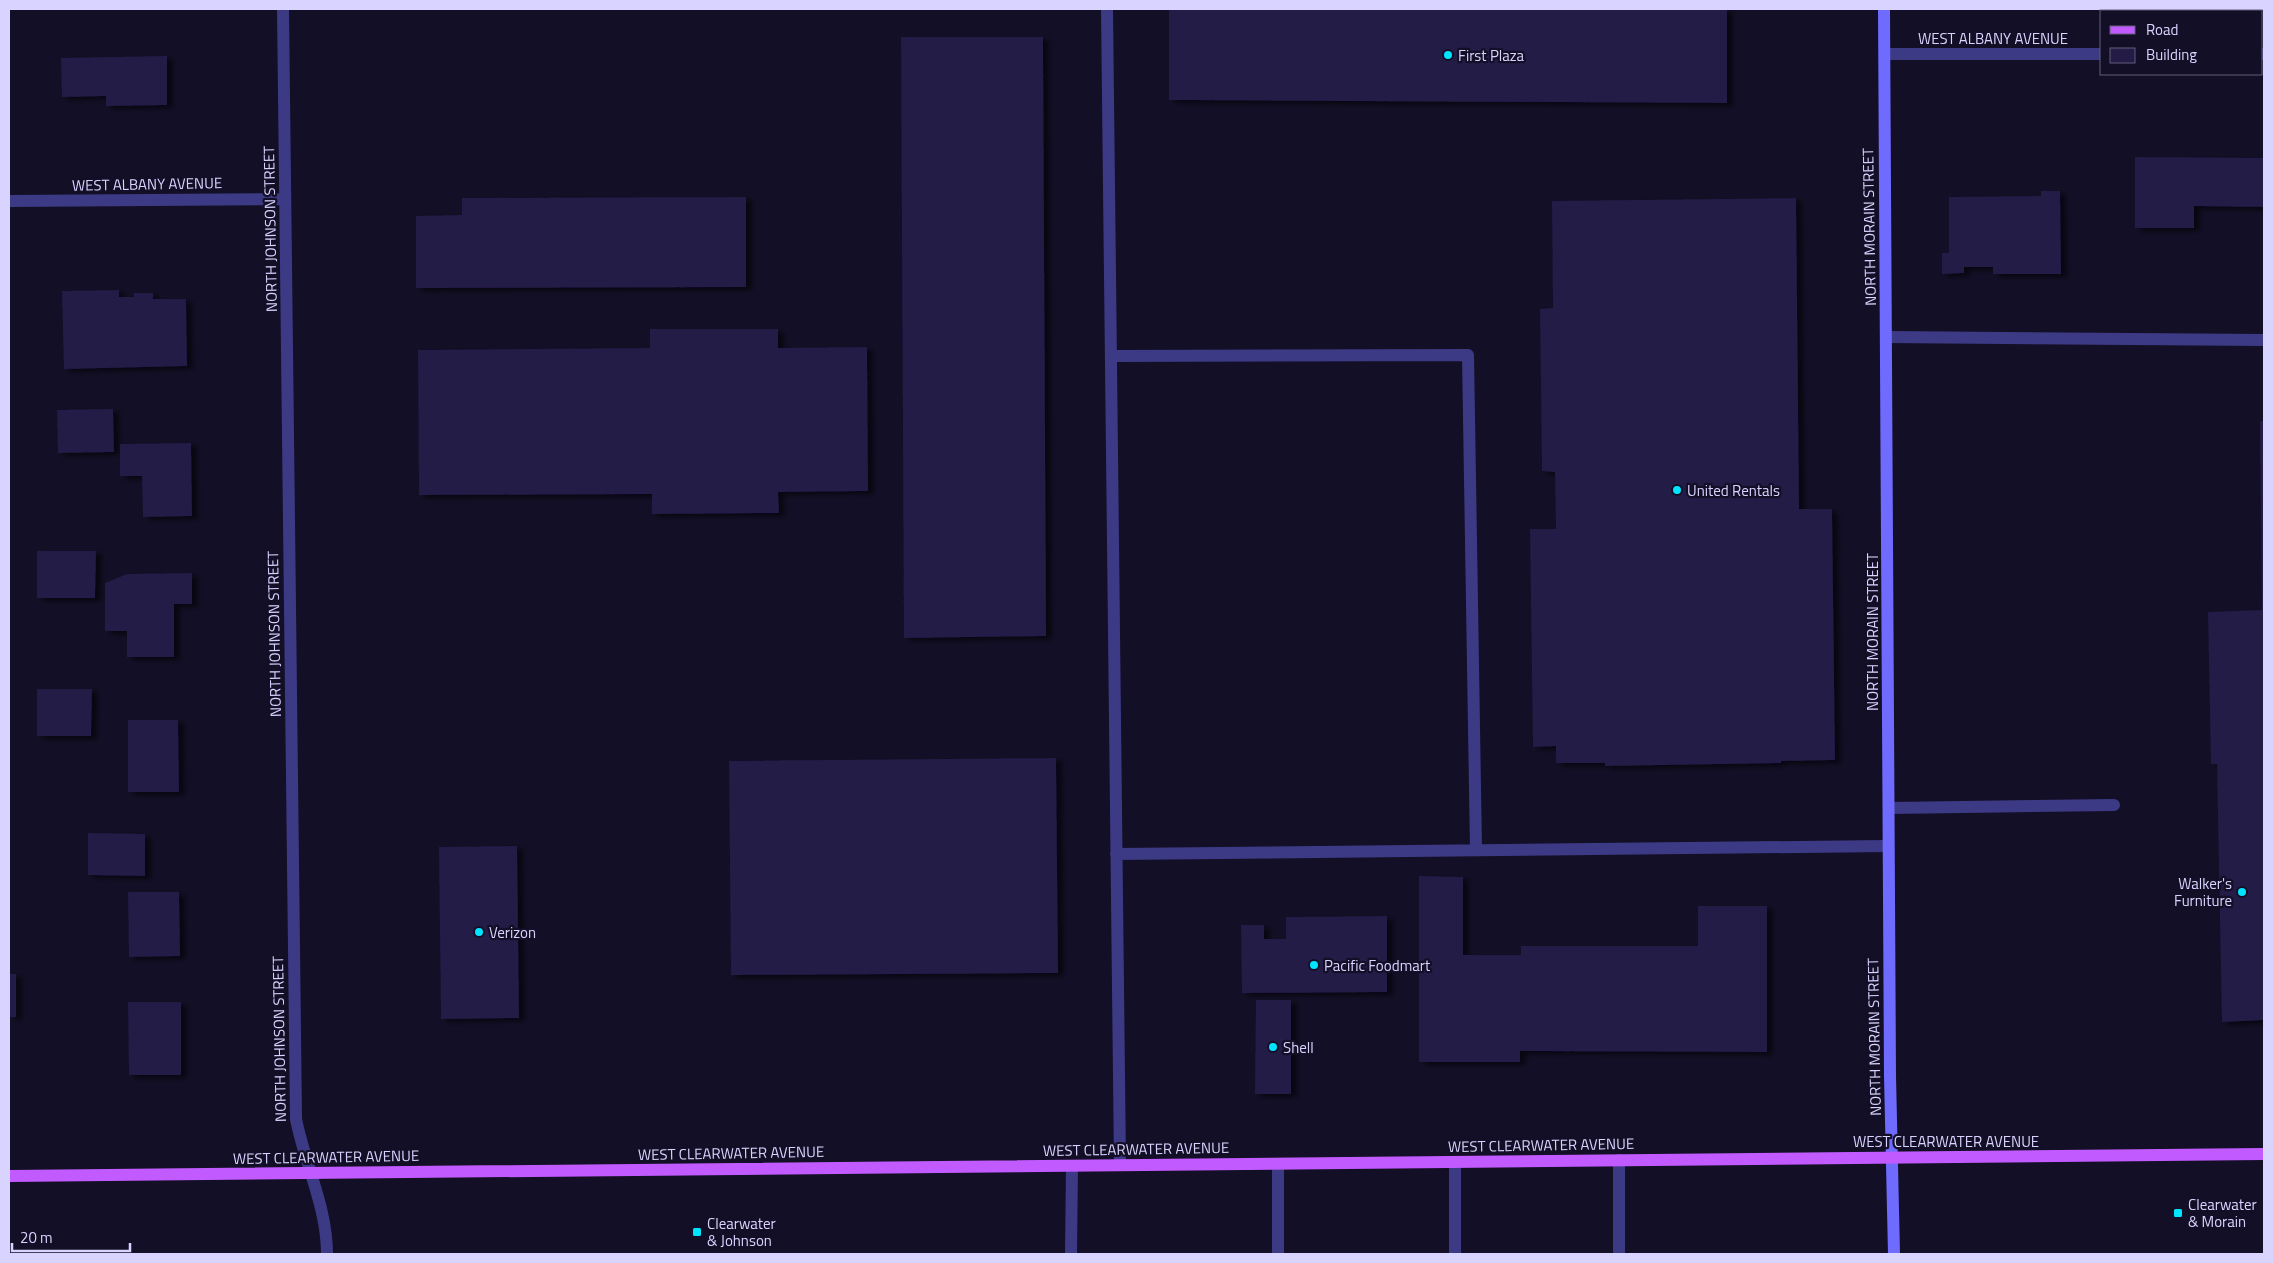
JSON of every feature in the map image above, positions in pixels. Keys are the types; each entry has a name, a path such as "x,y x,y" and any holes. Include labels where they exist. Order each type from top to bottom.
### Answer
{"main road":[{"name":"NORTH MORAIN STREET","path":"1884,9 1888,846 1894,1254"},
{"name":"WEST CLEARWATER AVENUE","path":"9,1176 2264,1154"}],"street":[{"name":"NORTH JOHNSON STREET","path":"283,9 296,1119 301,1147 323,1209 328,1254"},
{"path":"1107,9 1120,1165"},
{"name":"WEST ALBANY AVENUE","path":"1885,54 2100,54"},
{"name":"WEST ALBANY AVENUE","path":"9,201 286,199"},
{"path":"1886,337 2264,340"},
{"path":"1111,356 1468,354 1476,850"},
{"path":"1889,808 2114,805"},
{"path":"1116,854 1888,846"},
{"path":"1619,1160 1619,1254"},
{"path":"1455,1162 1455,1254"},
{"path":"1278,1164 1278,1254"},
{"path":"1071,1254 1072,1166"}],"building":[{"name":"First Plaza","path":"1169,9 1727,9 1727,103 1169,100"},
{"path":"901,37 1043,37 1046,636 904,638"},
{"path":"167,56 167,105 106,106 106,96 62,97 61,58"},
{"path":"2135,157 2264,158 2264,207 2194,206 2194,228 2135,228"},
{"path":"2041,191 2060,191 2061,274 1993,274 1993,267 1964,267 1964,273 1942,274 1942,253 1949,253 1949,197 2041,196"},
{"path":"746,197 746,287 416,288 416,216 462,215 462,198"},
{"name":"United Rentals","path":"1796,198 1799,509 1832,509 1835,760 1781,761 1781,763 1605,766 1605,763 1556,763 1556,746 1533,747 1530,529 1556,529 1555,472 1542,471 1540,309 1553,308 1552,201"},
{"path":"119,290 119,297 134,297 134,293 153,293 153,299 186,299 187,366 64,369 62,291"},
{"path":"650,329 778,329 778,348 867,347 868,491 778,492 779,513 652,514 652,494 419,495 418,350 650,348"},
{"path":"113,409 114,452 58,453 57,410"},
{"name":"Walker's Furniture","path":"2260,421 2264,421 2264,1020 2222,1022 2217,764 2211,764 2208,612 2262,610"},
{"path":"191,443 192,516 143,517 142,476 120,476 120,444"},
{"path":"37,551 96,551 95,598 37,598"},
{"path":"192,573 192,604 174,604 174,657 127,657 127,631 105,631 105,583 127,574"},
{"path":"37,689 92,689 91,736 37,736"},
{"path":"128,720 178,720 179,792 128,792"},
{"path":"1056,758 1058,973 731,975 729,761"},
{"path":"88,833 145,834 145,876 88,875"},
{"name":"Verizon","path":"517,846 519,1018 441,1019 439,847"},
{"path":"1419,876 1463,877 1463,955 1521,955 1521,946 1698,946 1698,906 1767,906 1767,1052 1520,1051 1520,1062 1419,1062"},
{"path":"128,892 179,892 180,956 129,957"},
{"name":"Pacific Foodmart","path":"1387,916 1387,992 1242,993 1241,925 1264,925 1264,939 1286,939 1286,917"},
{"path":"9,974 16,974 16,1017 9,1017"},
{"name":"Shell","path":"1256,1000 1291,1000 1291,1094 1255,1094"},
{"path":"128,1002 181,1002 181,1075 129,1075"}],"place":[{"name":"First Plaza","path":"1448,55"},
{"name":"United Rentals","path":"1677,490"},
{"name":"Walker's Furniture","path":"2242,892"},
{"name":"Verizon","path":"479,932"},
{"name":"Pacific Foodmart","path":"1314,965"},
{"name":"Shell","path":"1273,1047"},
{"name":"Clearwater & Morain","path":"2178,1213"},
{"name":"Clearwater & Johnson","path":"697,1232"}]}
